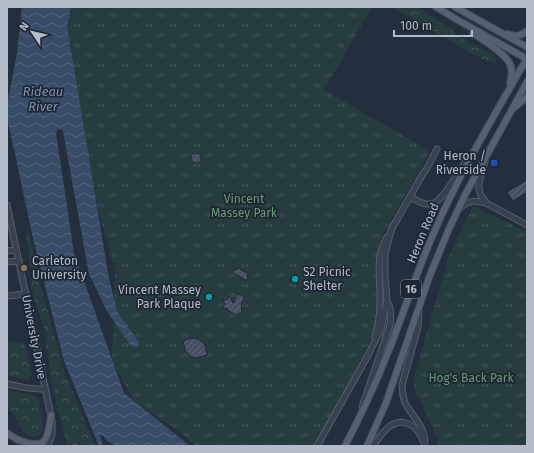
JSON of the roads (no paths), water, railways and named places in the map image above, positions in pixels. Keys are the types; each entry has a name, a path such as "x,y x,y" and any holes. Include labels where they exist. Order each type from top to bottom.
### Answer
{"main road":[{"path":"436,7 527,59"},
{"path":"455,7 527,47"},
{"path":"456,19 492,46 508,61 512,72 509,89"},
{"path":"499,31 514,36 520,36 527,31"},
{"name":"Heron Road","path":"344,446 373,388 422,260 451,195 527,59"},
{"name":"Heron Road","path":"367,446 386,403 436,260 459,208 527,82"},
{"path":"510,112 527,97"},
{"path":"16,439 30,444 43,442 48,434 51,415"},
{"path":"7,433 28,446"}],"street":[{"path":"410,197 423,203 434,203 439,200 483,136"},
{"path":"370,351 380,313 378,269 380,253 385,241 410,197 421,171 426,170 437,149"},
{"path":"486,203 480,195 478,185 489,151"},
{"path":"459,208 466,203 476,200 486,203 527,225"},
{"name":"University Drive","path":"7,204 51,415 53,429 48,446"},
{"path":"317,446 381,329 386,300 385,259 392,228"},
{"path":"7,251 16,250"},
{"path":"7,262 19,261"},
{"path":"355,426 390,325 390,308 379,284"},
{"path":"7,296 26,294"},
{"path":"420,306 418,327 402,389 406,404 424,433 424,446"},
{"path":"7,384 38,389 45,388"},
{"path":"373,446 384,431 390,426 405,422 413,426 419,432 424,446"}],"water":[{"name":"Rideau River","path":"22,7 71,7 67,26 108,273 117,312 139,342 139,345 136,348 130,345 107,311 89,274 63,131 58,129 56,133 74,253 124,393 190,446 116,446 100,435 103,446 99,446 64,361 33,238 8,122 7,105 17,53"}],"place":[{"name":"Heron / Riverside","path":"494,163"},
{"name":"Carleton University","path":"24,268"},
{"name":"S2 Picnic Shelter","path":"295,279"},
{"name":"Vincent Massey Park Plaque","path":"209,297"}],"park label":[{"name":"Vincent Massey Park","path":"244,206"},
{"name":"Hog's Back Park","path":"471,378"}]}
